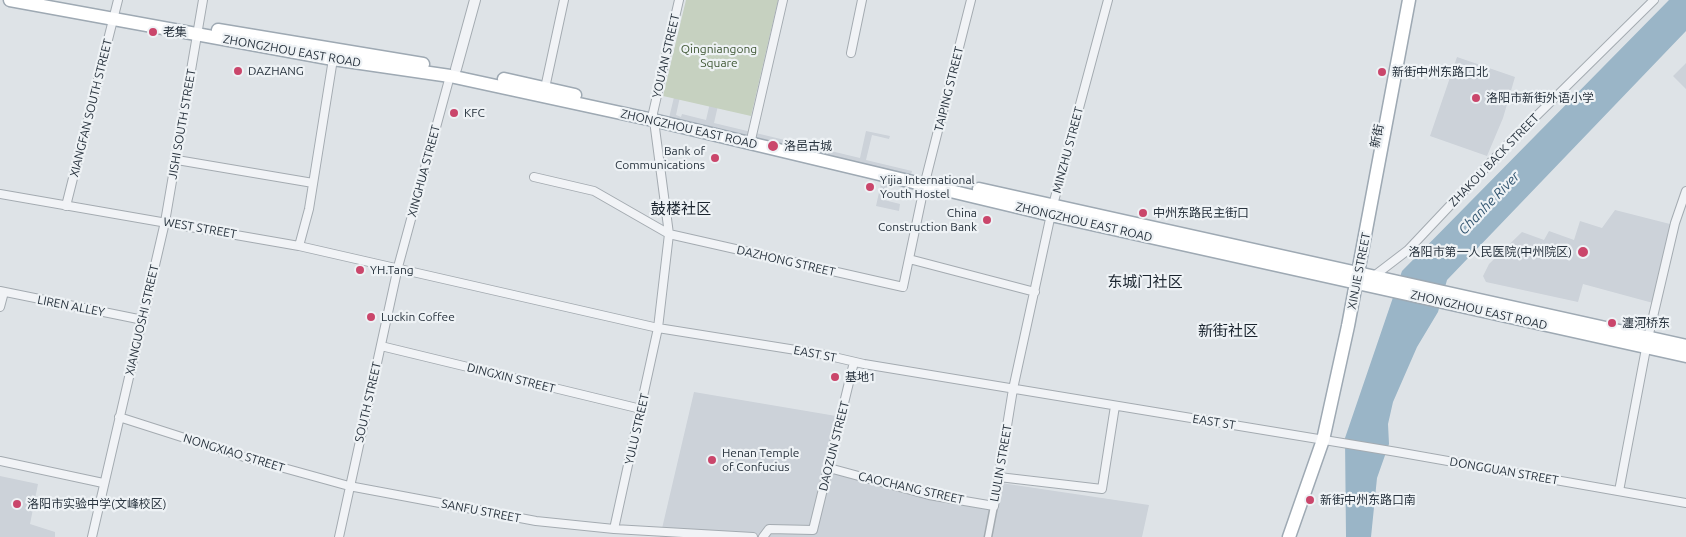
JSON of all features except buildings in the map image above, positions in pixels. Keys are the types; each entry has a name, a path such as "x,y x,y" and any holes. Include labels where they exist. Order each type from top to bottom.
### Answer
{"main road":[{"name":"ZHONGZHOU EAST ROAD","path":"10,0 115,10"},
{"name":"ZHONGZHOU EAST ROAD","path":"53,0 115,10 198,31 333,59 452,71 653,116"},
{"name":"新街","path":"1354,277 1402,0"},
{"name":"XINJIE STREET","path":"1289,537 1319,440 1354,277 1409,0"},
{"name":"ZHONGZHOU EAST ROAD","path":"198,31 452,71 545,88 925,182 1464,300 1647,343 1686,356"},
{"name":"ZHONGZHOU EAST ROAD","path":"1647,343 1686,346"},
{"path":"1282,537 1319,440"}],"street":[{"name":"JISHI SOUTH STREET","path":"165,222 203,0"},
{"path":"452,71 468,0"},
{"path":"452,71 474,0"},
{"path":"545,88 564,0"},
{"name":"YOU'AN STREET","path":"653,116 680,0"},
{"path":"751,140 783,0"},
{"path":"851,53 862,0"},
{"name":"TAIPING STREET","path":"903,288 925,182 971,0"},
{"name":"MINZHU STREET","path":"1014,389 1052,210 1108,0"},
{"name":"ZHAKOU BACK STREET","path":"1379,281 1508,144 1654,0"},
{"name":"XIANGFAN SOUTH STREET","path":"66,206 115,10"},
{"path":"299,246 313,183 333,59"},
{"name":"XINGHUA STREET","path":"398,267 452,71"},
{"name":"YULU STREET","path":"614,530 658,328 673,235 653,116"},
{"path":"177,160 313,183"},
{"name":"DAZHONG STREET","path":"534,177 594,191 673,235 903,288"},
{"path":"1619,491 1647,343 1674,223 1686,191"},
{"name":"WEST STREET","path":"0,194 299,246 398,267"},
{"name":"XIANGUOSHI STREET","path":"92,537 165,222"},
{"path":"909,259 1036,292"},
{"name":"EAST ST","path":"398,267 658,328 821,354 854,362 1319,440"},
{"name":"SOUTH STREET","path":"339,537 398,267"},
{"path":"0,307 2,292"},
{"name":"LIREN ALLEY","path":"2,292 143,320"},
{"name":"DINGXIN STREET","path":"381,346 641,410"},
{"name":"DAOZUN STREET","path":"763,537 768,529 813,530 854,362"},
{"name":"LIULIN STREET","path":"988,537 1014,389"},
{"path":"999,477 1102,489 1116,406"},
{"name":"NONGXIAO STREET","path":"119,417 244,457 349,486"},
{"name":"DONGGUAN STREET","path":"1319,440 1398,452 1686,503"},
{"path":"0,461 103,483"},
{"name":"CAOCHANG STREET","path":"829,468 929,495 994,506"},
{"name":"SANFU STREET","path":"349,486 536,521 614,530 753,537"}],"shaded area":[{"path":"726,34 734,36 714,123 860,158 866,131 890,136 889,139 872,135 866,160 912,171 909,183 889,178 884,200 900,204 899,211 876,206 882,179 669,118 680,72 685,74 676,115 681,117 682,114 706,120"},
{"name":"洛阳市新街外语小学","path":"1457,57 1515,77 1503,118 1487,156 1430,136"},
{"path":"1686,63 1686,89 1673,76"},
{"name":"洛阳市第一人民医院(中州院区)","path":"1615,210 1670,224 1653,303 1583,284 1578,302 1486,282 1483,276 1489,264 1522,232 1544,240 1549,231 1574,240 1580,221 1602,228"},
{"path":"694,392 842,417 829,468 977,507 994,506 1001,483 1149,505 1142,537 660,537"},
{"name":"洛阳市实验中学(文峰校区)","path":"0,476 38,484 30,524 55,532 55,537 0,537"}],"green space":[{"name":"Qingniangong Square","path":"686,0 778,0 751,116 663,96"}],"water":[{"name":"Chanhe River","path":"1669,0 1686,0 1686,31 1447,280 1438,312 1417,347 1393,402 1388,424 1389,444 1377,478 1371,537 1346,537 1345,438 1402,271"}],"place":[{"name":"老集","path":"153,32"},
{"name":"DAZHANG","path":"238,71"},
{"name":"新街中州东路口北","path":"1382,72"},
{"name":"洛阳市新街外语小学","path":"1476,98"},
{"name":"KFC","path":"454,113"},
{"name":"洛邑古城","path":"773,146"},
{"name":"Bank of Communications","path":"715,158"},
{"name":"Yijia International Youth Hostel","path":"870,187"},
{"name":"中州东路民主街口","path":"1143,213"},
{"name":"China Construction Bank","path":"987,220"},
{"name":"洛阳市第一人民医院(中州院区)","path":"1583,252"},
{"name":"YH.Tang","path":"360,270"},
{"name":"Luckin Coffee","path":"371,317"},
{"name":"瀍河桥东","path":"1612,323"},
{"name":"基地1","path":"835,377"},
{"name":"Henan Temple of Confucius","path":"712,460"},
{"name":"新街中州东路口南","path":"1310,500"},
{"name":"洛阳市实验中学(文峰校区)","path":"17,504"}],"district":[{"name":"鼓楼社区","path":"681,209"},
{"name":"东城门社区","path":"1145,282"},
{"name":"新街社区","path":"1228,331"}]}
